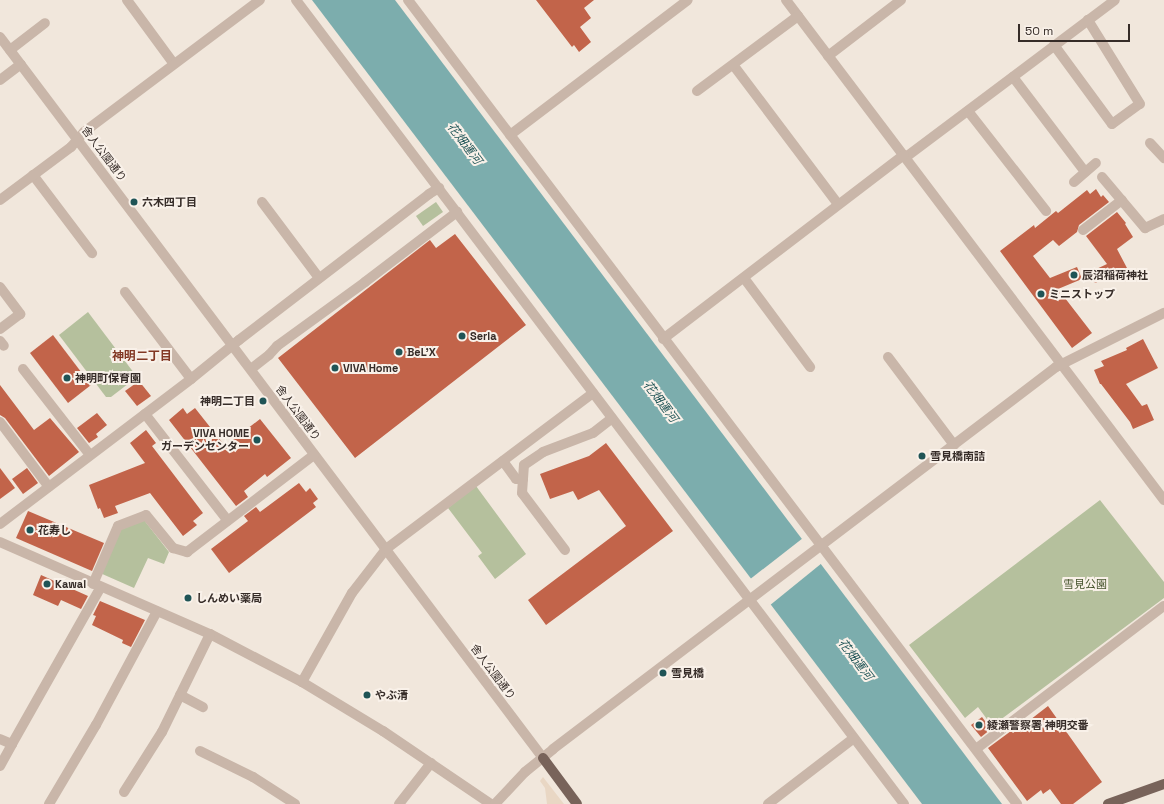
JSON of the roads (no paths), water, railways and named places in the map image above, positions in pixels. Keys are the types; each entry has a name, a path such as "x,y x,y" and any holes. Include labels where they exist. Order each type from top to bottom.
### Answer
{"main road":[{"name":"舎人公園通り","path":"543,758 577,804"},
{"path":"1108,804 1164,784"}],"street":[{"path":"126,0 174,64"},
{"path":"0,200 71,147 84,132 260,0"},
{"path":"296,0 612,418 752,597 854,738 904,804"},
{"path":"408,0 819,546 1017,804"},
{"path":"510,136 688,0"},
{"path":"786,0 1164,500"},
{"path":"828,56 901,0"},
{"path":"664,339 838,204 968,111 1115,0"},
{"path":"697,91 724,70 734,66 798,16"},
{"path":"1054,45 1112,124 1140,104 1088,20"},
{"path":"10,50 45,23"},
{"name":"舎人公園通り","path":"0,37 543,758"},
{"path":"0,80 21,64"},
{"path":"734,66 838,204"},
{"path":"1013,77 1085,172"},
{"path":"968,111 1046,211"},
{"path":"1150,143 1164,158"},
{"path":"1074,182 1096,163"},
{"path":"33,175 92,253"},
{"path":"1102,177 1145,228 1164,219"},
{"path":"0,524 234,346 239,340 319,278 439,188"},
{"path":"1083,230 1122,200"},
{"path":"262,202 319,278"},
{"path":"251,369 269,356 277,346 371,278 456,212"},
{"path":"744,278 810,367"},
{"path":"0,287 20,314 0,329"},
{"path":"124,292 191,379"},
{"path":"495,804 525,772 543,758 819,546 1062,364 1164,313"},
{"path":"888,358 954,444"},
{"path":"23,369 90,455"},
{"path":"302,682 352,593 386,550 593,393"},
{"path":"145,414 228,521"},
{"path":"565,550 522,493 524,465 543,452 593,433 612,418"},
{"path":"0,422 49,487"},
{"path":"0,766 97,585 118,526 146,514 173,548 187,552 314,454"},
{"path":"503,461 516,479 523,479"},
{"path":"0,542 210,634 302,682 383,731 491,804"},
{"path":"976,749 1164,606"},
{"path":"49,804 96,725 157,611"},
{"path":"124,792 153,746 210,634"},
{"path":"180,695 203,707"},
{"path":"768,804 854,738"},
{"path":"0,740 12,744"},
{"path":"200,752 253,777 295,804"},
{"path":"399,804 430,763"}],"water":[{"name":"花畑運河","path":"312,0 395,0 1002,804 922,804"}],"place":[{"name":"六木四丁目","path":"134,202"},
{"name":"辰沼稲荷神社","path":"1074,275"},
{"name":"ミニストップ","path":"1041,294"},
{"name":"Seria","path":"462,336"},
{"name":"BeL'X","path":"399,352"},
{"name":"VIVA Home","path":"335,368"},
{"name":"神明町保育園","path":"67,378"},
{"name":"神明二丁目","path":"263,401"},
{"name":"VIVA HOME ガーデンセンター","path":"257,440"},
{"name":"雪見橋南詰","path":"922,456"},
{"name":"花寿し","path":"30,530"},
{"name":"Kawai","path":"47,584"},
{"name":"しんめい薬局","path":"188,598"},
{"name":"雪見橋","path":"663,673"},
{"name":"やぶ清","path":"367,695"},
{"name":"綾瀬警察署 神明交番","path":"979,725"}],"district":[{"name":"神明二丁目","path":"142,357"}],"park label":[{"name":"雪見公園","path":"1085,584"}]}
